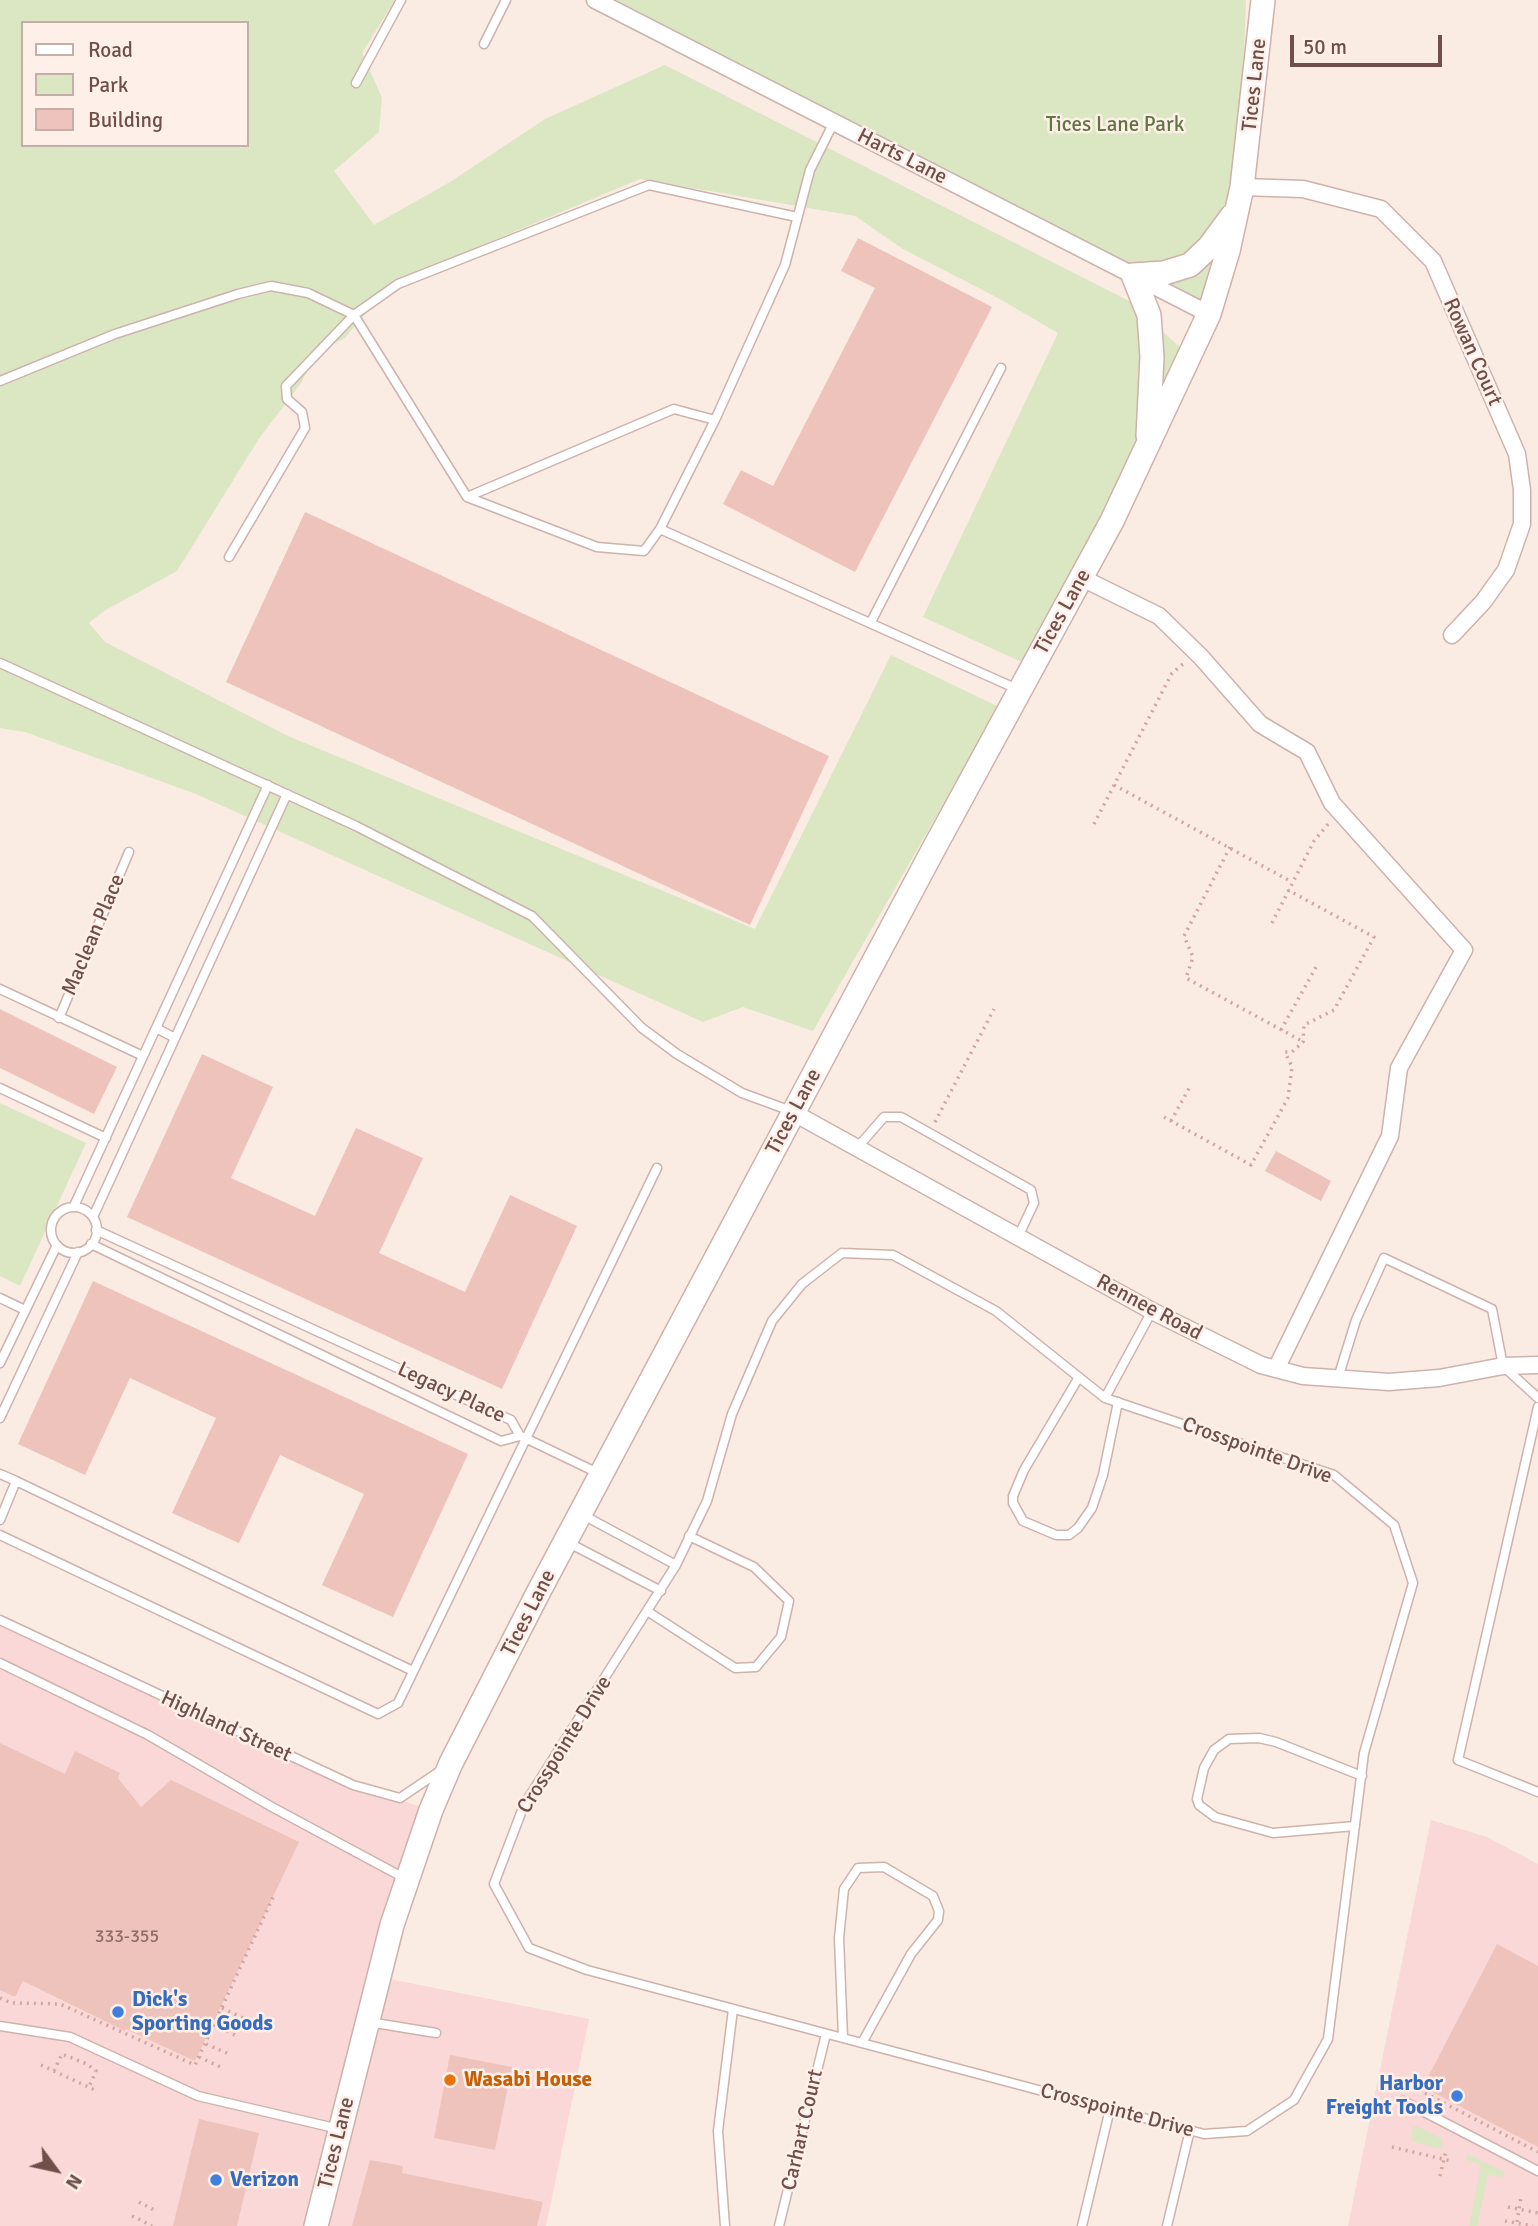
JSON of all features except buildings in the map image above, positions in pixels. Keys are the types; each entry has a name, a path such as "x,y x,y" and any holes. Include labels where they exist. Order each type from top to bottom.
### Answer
{"street":[{"name":"Harts Lane","path":"595,0 1209,314"},
{"name":"Tices Lane","path":"316,2226 406,1879 451,1763 794,1112 1082,578 1148,447 1209,314 1240,198 1263,0"},
{"name":"Rowan Court","path":"1240,198 1303,189 1381,209 1433,261 1517,454 1522,490 1522,524 1506,570 1483,602 1452,635"},
{"path":"1148,447 1152,357 1149,315 1133,275 1164,273 1190,265 1209,247 1240,198"},
{"path":"1082,578 1159,616 1201,657 1260,724 1307,752 1340,811 1464,950 1399,1068 1390,1136 1276,1369"},
{"name":"Rennee Road","path":"794,1112 1152,1311 1261,1365 1303,1377 1389,1382 1439,1378 1503,1366 1538,1365"}],"lane":[{"path":"356,83 401,0"},
{"path":"484,44 506,0"},
{"path":"0,381 115,334 271,286 308,293 355,315 467,497 597,547 643,551 660,529 715,420 785,265 810,170 834,122"},
{"path":"229,557 305,428 302,412 287,400 286,386 355,315 398,284 649,185 797,217"},
{"path":"871,622 1001,368"},
{"path":"467,497 674,409 715,420"},
{"path":"660,529 1020,691"},
{"path":"0,663 356,825 533,916 642,1028 677,1054 742,1093 794,1112"},
{"path":"78,1252 63,1250 57,1245 53,1238 52,1223 61,1211 74,1206 268,785"},
{"path":"0,1418 78,1252 91,1244 96,1230 93,1217 287,794"},
{"name":"Maclean Place","path":"59,1018 129,852"},
{"path":"0,989 143,1056"},
{"path":"156,1028 175,1038"},
{"path":"0,1088 106,1138"},
{"path":"857,1148 873,1127 888,1115 901,1117 930,1133 1033,1193 1034,1203 1018,1237"},
{"path":"0,1535 378,1714 398,1703 523,1437 657,1168"},
{"path":"74,1206 93,1217"},
{"name":"Legacy Place","path":"91,1244 501,1441 523,1437 511,1420 96,1230"},
{"path":"0,1363 57,1245"},
{"name":"Crosspointe Drive","path":"842,1253 893,1255 996,1311 1079,1377 1105,1398 1334,1475 1394,1525 1413,1583 1364,1753 1328,2039 1294,2100 1247,2131 1204,2134 587,1970 529,1948 494,1884 524,1805 676,1565 707,1501 732,1414 772,1321 802,1283 842,1253"},
{"path":"1338,1380 1356,1320 1384,1258 1492,1309 1503,1366 1538,1398"},
{"path":"0,1298 26,1310"},
{"path":"1105,1398 1152,1311"},
{"path":"1079,1377 1024,1470 1013,1496 1013,1503 1023,1521 1056,1535 1069,1535 1078,1528 1092,1508 1104,1475 1118,1402"},
{"path":"1538,1407 1458,1760 1538,1792"},
{"path":"523,1437 601,1475"},
{"path":"0,1474 413,1671"},
{"path":"0,1520 16,1481"},
{"path":"580,1514 676,1565"},
{"path":"646,1611 735,1668 756,1667 781,1637 789,1601 754,1567 689,1536"},
{"path":"566,1542 661,1591"},
{"name":"Highland Street","path":"0,1620 354,1785 400,1798 451,1763"},
{"path":"0,1663 148,1735 272,1807 406,1879"},
{"path":"1355,1826 1273,1833 1215,1817 1199,1805 1197,1799 1200,1779 1209,1759 1219,1744 1229,1739 1259,1738 1276,1742 1362,1776"},
{"path":"844,2038 839,1938 844,1889 858,1868 884,1867 933,1896 939,1911 938,1920 911,1954 862,2043"},
{"path":"725,2226 718,2131 733,2009"},
{"path":"369,2022 436,2033"},
{"path":"0,2026 69,2037 198,2096 340,2129"},
{"name":"Carhart Court","path":"779,2226 825,2034"},
{"path":"1403,2101 1538,2171"},
{"path":"1082,2226 1110,2109"},
{"path":"1167,2226 1190,2130"}],"path":[{"path":"1094,824 1172,674 1185,661 1201,657"},
{"path":"1114,785 1292,882"},
{"path":"1272,923 1314,841 1340,811"},
{"path":"1230,847 1184,936 1193,957 1186,978 1303,1042"},
{"path":"1164,1117 1251,1165 1288,1098 1292,1068 1285,1052 1292,1052 1303,1042 1304,1025 1334,1010 1374,937 1288,890"},
{"path":"1281,1030 1316,967"},
{"path":"930,1133 993,1010"},
{"path":"1171,1121 1191,1085"},
{"path":"0,1998 11,2003 60,2004 195,2065 275,1893"},
{"path":"222,2008 245,2019"},
{"path":"213,2025 237,2036"},
{"path":"205,2043 229,2054"},
{"path":"54,2071 62,2054 95,2067 89,2087"},
{"path":"199,2056 223,2068"},
{"path":"41,2065 95,2090"},
{"path":"1425,2093 1538,2152"},
{"path":"1392,2147 1451,2161"},
{"path":"1440,2176 1446,2150"},
{"path":"1517,2223 1521,2197"},
{"path":"139,2202 154,2210"},
{"path":"1508,2207 1538,2213"},
{"path":"132,2216 152,2226"},
{"path":"1505,2221 1533,2226"}],"shaded area":[{"path":"0,1620 353,1785 431,1810 380,1977 589,2019 546,2226 0,2226"},
{"path":"1431,1820 1487,1837 1538,1864 1538,2226 1348,2226"}],"green space":[{"path":"0,0 395,0 362,53 382,98 379,132 334,171 374,225 450,182 545,119 665,65 1131,302 1185,352 1026,664 923,617 1058,333 998,298 903,249 855,216 640,179 392,283 344,339 319,349 301,383 258,440 177,571 104,611 89,623 105,642 288,736 755,929 891,655 999,707 813,1031 743,1007 703,1022 196,794 25,732 0,728"},
{"name":"Tices Lane Park","path":"595,0 1246,0 1240,158 1209,314"},
{"path":"0,1103 86,1143 20,1286 0,1276"},
{"path":"1417,2126 1442,2139 1442,2147 1436,2148 1411,2141 1413,2127"},
{"path":"1467,2154 1505,2172 1503,2177 1488,2175 1477,2226 1469,2226 1481,2165 1466,2160"}],"place":[{"name":"Dick's Sporting Goods","path":"118,2012"},
{"name":"Wasabi House","path":"450,2080"},
{"name":"Harbor Freight Tools","path":"1457,2096"},
{"name":"Verizon","path":"216,2180"}]}
